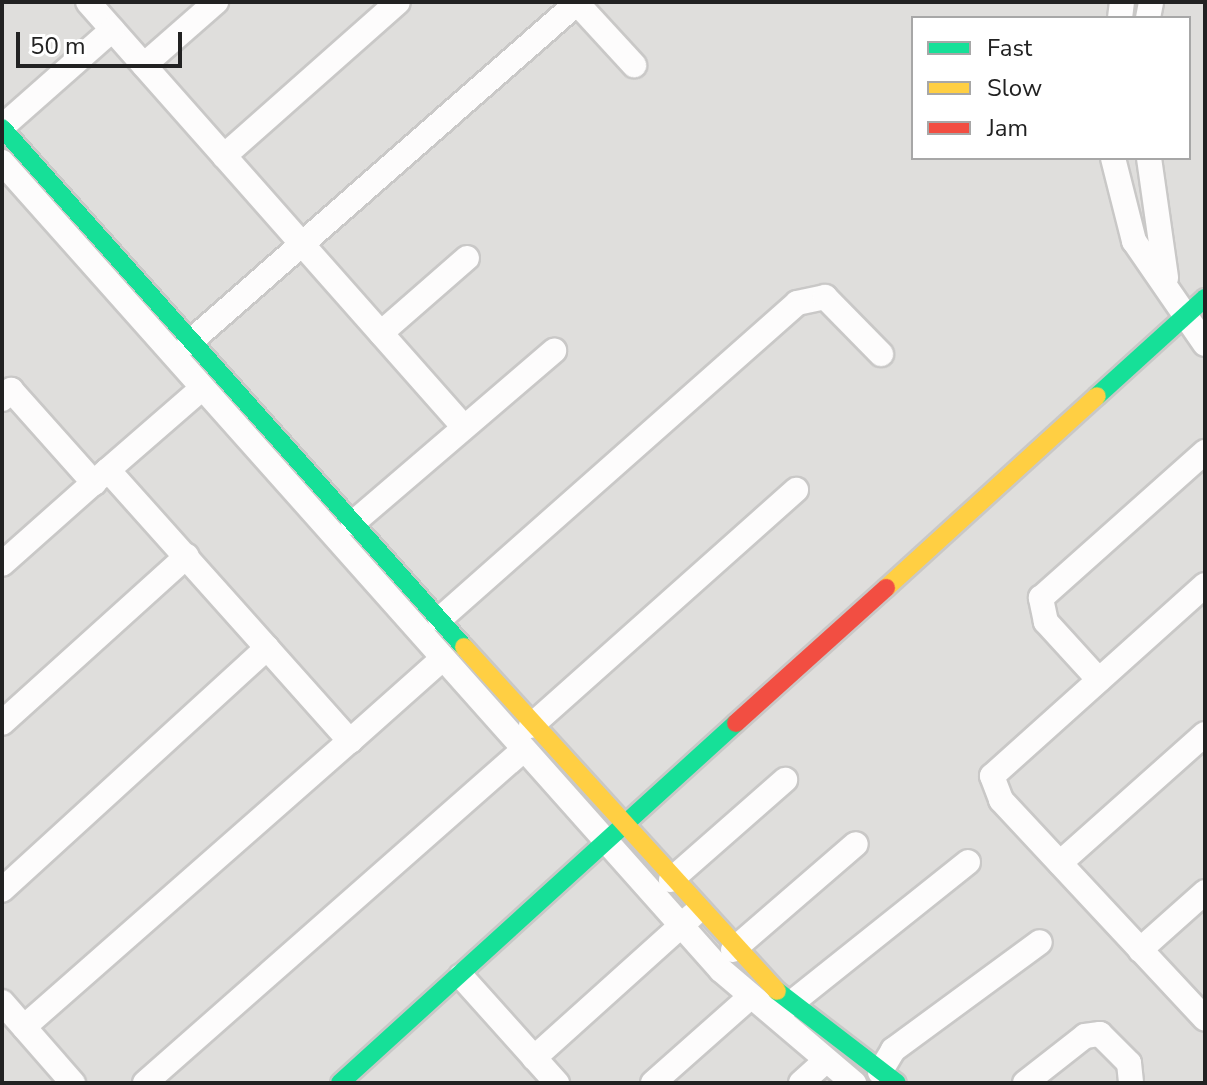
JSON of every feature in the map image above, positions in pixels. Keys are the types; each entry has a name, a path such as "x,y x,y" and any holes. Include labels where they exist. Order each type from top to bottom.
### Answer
{"street":[{"path":"88,2 463,426"},
{"path":"144,65 216,2"},
{"path":"224,156 398,2"},
{"path":"2,564 101,476 301,243 576,2 634,65"},
{"path":"112,30 2,127 195,367 522,751 613,834 671,880 690,918 733,950 789,1005 888,1077 893,1050 1040,942"},
{"path":"1114,160 1134,241 1166,281 1185,321 1205,344"},
{"path":"1149,160 1166,281"},
{"path":"2,162 195,367 353,523 440,619 531,726 613,834 690,918 748,999 854,1083"},
{"path":"381,333 467,258"},
{"path":"440,619 797,303 825,297 881,354"},
{"path":"340,1083 1185,321 1205,298"},
{"path":"353,523 554,351"},
{"path":"5,389 187,556 350,741"},
{"path":"1099,680 1046,622 1041,598 1205,452"},
{"path":"531,726 796,490"},
{"path":"2,723 187,556"},
{"path":"1205,585 992,776 1001,800 1205,1019"},
{"path":"2,890 267,648"},
{"path":"24,1027 442,659"},
{"path":"1060,863 1205,734"},
{"path":"145,1083 522,751"},
{"path":"671,880 785,780"},
{"path":"733,950 856,844"},
{"path":"789,1005 968,862"},
{"path":"1140,950 1205,892"},
{"path":"534,1058 690,918"},
{"path":"461,976 557,1083"},
{"path":"653,1083 748,999"},
{"path":"2,1002 73,1083"},
{"path":"1025,1083 1085,1036 1100,1034 1129,1063 1131,1083"},
{"path":"801,1083 824,1062"}],"shaded area":[{"path":"2,2 1205,2 1205,1083 2,1083"}],"traffic: fast":[{"path":"2,128 464,647"},
{"path":"1097,396 1205,298"},
{"path":"340,1083 736,723"},
{"path":"777,991 897,1083"}],"traffic: slow":[{"path":"886,588 1097,396"},
{"path":"464,647 777,991"}],"traffic: jam":[{"path":"736,723 886,588"}]}
